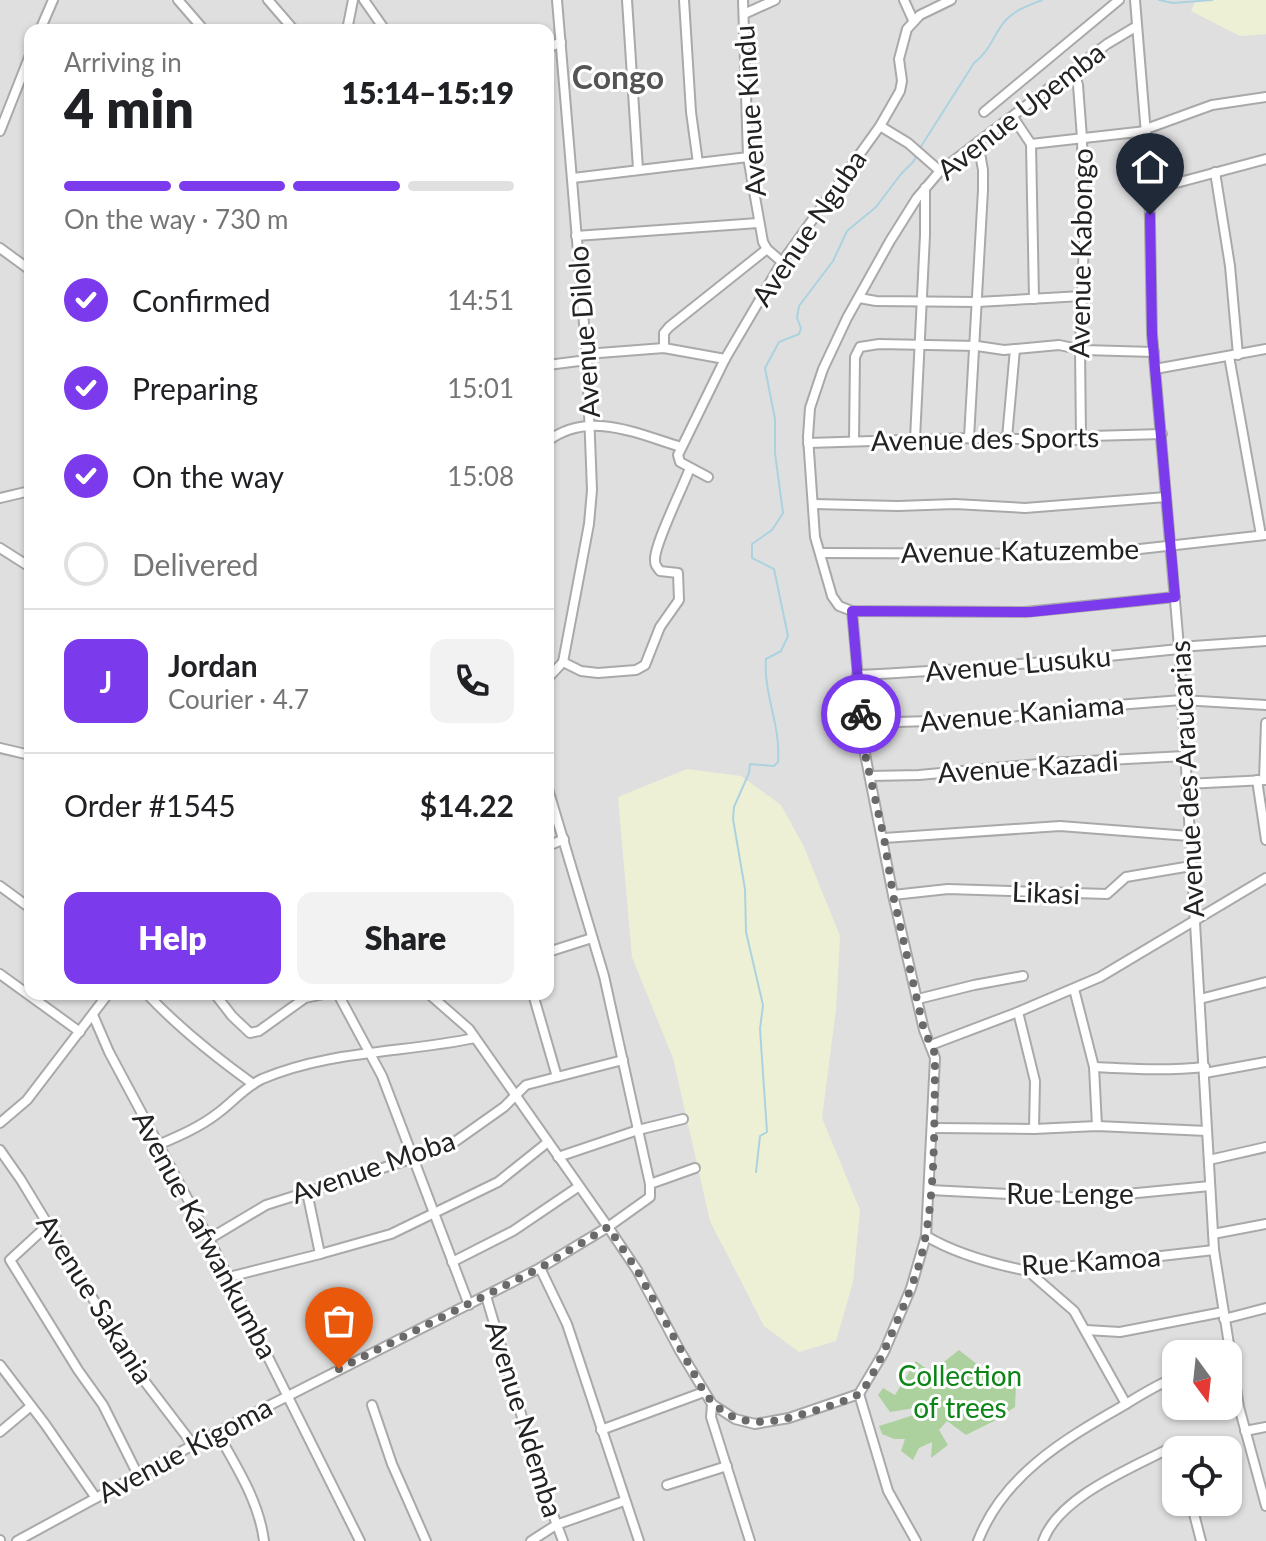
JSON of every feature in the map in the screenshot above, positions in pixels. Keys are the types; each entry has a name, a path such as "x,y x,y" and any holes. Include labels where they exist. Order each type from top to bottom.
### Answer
{"street":[{"path":"43,24 53,0"},
{"path":"178,0 199,24"},
{"path":"268,0 289,24"},
{"path":"348,24 353,0"},
{"path":"364,0 381,24"},
{"name":"Avenue Dilolo","path":"557,0 591,426 591,509 563,662"},
{"path":"627,0 638,169"},
{"path":"684,0 691,112 698,163"},
{"name":"Avenue Kindu","path":"743,0 748,157 758,223 767,249 782,262"},
{"path":"744,14 775,0"},
{"path":"904,0 913,20 951,0"},
{"path":"984,112 1119,0"},
{"name":"Avenue des Araucarias","path":"1135,0 1150,190 1155,369 1179,648 1214,1250 1227,1340"},
{"name":"Avenue Nguba","path":"681,447 725,359 782,262 880,126 902,87 901,49 913,20"},
{"name":"Avenue Upemba","path":"852,611 839,606 832,596 814,528 808,443 808,423 815,391 847,318 890,241 940,171 1073,69 1122,33 1137,26"},
{"path":"554,45 561,42"},
{"name":"Avenue Kabongo","path":"1073,69 1078,85 1082,138 1081,437"},
{"path":"0,131 24,70"},
{"path":"1031,144 1146,130 1212,105 1266,97"},
{"path":"1013,117 1031,144 1034,299"},
{"path":"880,126 915,149 940,171"},
{"path":"969,438 977,346 984,178 978,142"},
{"path":"573,178 748,157"},
{"path":"1150,190 1266,159"},
{"path":"1215,172 1230,266 1234,355 1264,535"},
{"path":"915,439 925,188"},
{"path":"576,236 758,223"},
{"path":"0,248 24,266"},
{"path":"664,348 664,333 669,327 767,249"},
{"path":"859,298 977,302 1082,296"},
{"path":"854,441 857,349 879,344 977,346 996,350 1059,345 1080,349 1154,352"},
{"path":"554,364 664,348 725,359"},
{"path":"1007,438 1015,349"},
{"path":"1155,369 1266,349"},
{"path":"554,438 569,429 613,426 681,447 679,461 708,477"},
{"name":"Avenue des Sports","path":"808,443 969,438 1075,440 1081,437 1162,434"},
{"path":"554,672 563,662 581,671 598,673 636,670 648,661 660,627 679,600 678,573 660,571 655,557 690,468"},
{"path":"0,498 24,492"},
{"path":"813,504 955,504 1025,508 1166,497"},
{"name":"Avenue Katuzembe","path":"821,553 1053,555 1170,547 1264,535"},
{"path":"0,548 24,563"},
{"path":"436,1000 475,1038 608,1227 637,1270 712,1404 735,1419 755,1424 789,1418 859,1394 884,1352 911,1288 926,1236 934,1128 935,1058 924,1030 870,776 852,611 1030,612 1175,597"},
{"name":"Avenue Lusuku","path":"857,675 977,669 1018,662 1039,664 1068,658 1266,641"},
{"name":"Avenue Kaniama","path":"862,723 1000,719 1052,710 1182,700 1266,705"},
{"path":"1266,723 1262,780 1266,840"},
{"path":"0,748 24,754"},
{"name":"Avenue Kazadi","path":"870,776 1185,756"},
{"path":"1186,784 1262,780"},
{"path":"554,808 592,938 650,1184 695,1168"},
{"path":"884,838 1050,826 1189,836"},
{"path":"554,843 564,839"},
{"name":"Likasi","path":"893,895 948,889 1107,894 1126,877 1191,866"},
{"path":"931,1045 1074,989 1147,951 1266,878"},
{"path":"0,886 24,904"},
{"path":"554,950 592,938"},
{"path":"0,974 24,991"},
{"path":"918,999 1023,976"},
{"path":"1200,999 1266,982"},
{"path":"1074,989 1094,1067 1097,1126"},
{"path":"36,1000 80,1032"},
{"path":"0,1123 27,1100 104,1000"},
{"path":"153,1000 209,1052 253,1084"},
{"path":"222,1000 232,1016 250,1033 259,1031 302,1000"},
{"path":"341,1000 370,1051 469,1305"},
{"path":"535,1000 557,1077"},
{"path":"1018,1012 1035,1081 1034,1129"},
{"name":"Avenue Kafwankumba","path":"93,1015 229,1277 360,1541"},
{"path":"158,1145 198,1127 253,1084 299,1067 370,1051 475,1038"},
{"name":"Avenue Moba","path":"209,1239 266,1205 414,1158 456,1141 504,1107 526,1085 623,1060"},
{"path":"1094,1067 1205,1070 1266,1062"},
{"path":"558,1157 638,1130 683,1119"},
{"path":"934,1128 1097,1126 1207,1131"},
{"path":"229,1277 391,1234 498,1182 548,1142"},
{"path":"1209,1160 1266,1147"},
{"name":"Avenue Sakania","path":"0,1150 136,1370 194,1446"},
{"name":"Avenue Kigoma","path":"17,1541 217,1432 540,1268 649,1199 650,1184"},
{"name":"Rue Lenge","path":"930,1190 1085,1198 1210,1186"},
{"path":"452,1262 513,1231 578,1187"},
{"path":"307,1192 320,1254"},
{"path":"1213,1234 1266,1224"},
{"path":"48,1225 10,1260 103,1405 138,1475"},
{"name":"Rue Kamoa","path":"926,1236 953,1249 1028,1271 1214,1250"},
{"path":"540,1268 567,1324 639,1541"},
{"path":"1028,1271 1074,1311 1126,1404"},
{"name":"Avenue Ndemba","path":"486,1296 563,1541"},
{"path":"1086,1330 1120,1332 1266,1308"},
{"path":"0,1365 96,1498"},
{"path":"978,1541 991,1511 1039,1460 1073,1435 1162,1383"},
{"path":"601,1430 704,1392"},
{"path":"859,1394 888,1491 916,1541"},
{"path":"712,1404 711,1417 750,1541"},
{"path":"372,1405 392,1464 426,1541"},
{"path":"0,1432 31,1406"},
{"name":"Avenue des Araucarias","path":"1242,1418 1262,1479 1266,1506"},
{"path":"1245,1431 1266,1427"},
{"path":"217,1432 244,1482 261,1523 264,1541"},
{"path":"1043,1541 1053,1522 1099,1487 1162,1453"},
{"path":"667,1485 727,1466"},
{"path":"531,1541 556,1525 624,1501"},
{"path":"1195,1516 1201,1541"}],"shaded area":[{"path":"0,0 1266,0 1266,1541 0,1541"}],"green space":[{"path":"1196,0 1266,0 1266,34 1240,36 1191,11"},
{"path":"687,769 741,776 781,805 804,847 840,936 836,1009 822,1118 860,1210 853,1282 836,1341 799,1352 764,1326 710,1221 673,1058 632,957 618,797"},
{"name":"Collection of trees","path":"959,1350 1016,1387 1015,1407 966,1435 947,1421 939,1430 948,1445 931,1458 932,1442 919,1448 913,1460 901,1451 905,1439 882,1434 879,1426 920,1413 915,1408 890,1412 878,1395 883,1388 895,1395 916,1361 931,1372"}],"waterway":[{"path":"920,148 974,63 1006,20 1042,0"},
{"path":"1159,0 1173,3 1212,0"},
{"path":"756,1172 760,1136 767,1132 760,1029 763,1005 746,932 745,889 733,819 734,807 750,764 774,766 778,762 766,659 781,651 788,636 774,569 752,558 752,544 772,530 783,513 775,453 775,419 765,368 779,342 799,334 799,306 833,261 847,231 876,207 918,154"}],"way so far":[{"path":"339,1369 540,1268 608,1227 637,1270 704,1392 712,1404 729,1416 748,1423 771,1422 859,1394 884,1352 911,1288 926,1236 935,1067 934,1051 924,1030 893,895 865,754 861,714"}],"district":[{"name":"Congo","path":"618,78"}],"route":[{"path":"861,714 852,611 1030,612 1175,597 1152,334 1150,215"}]}
